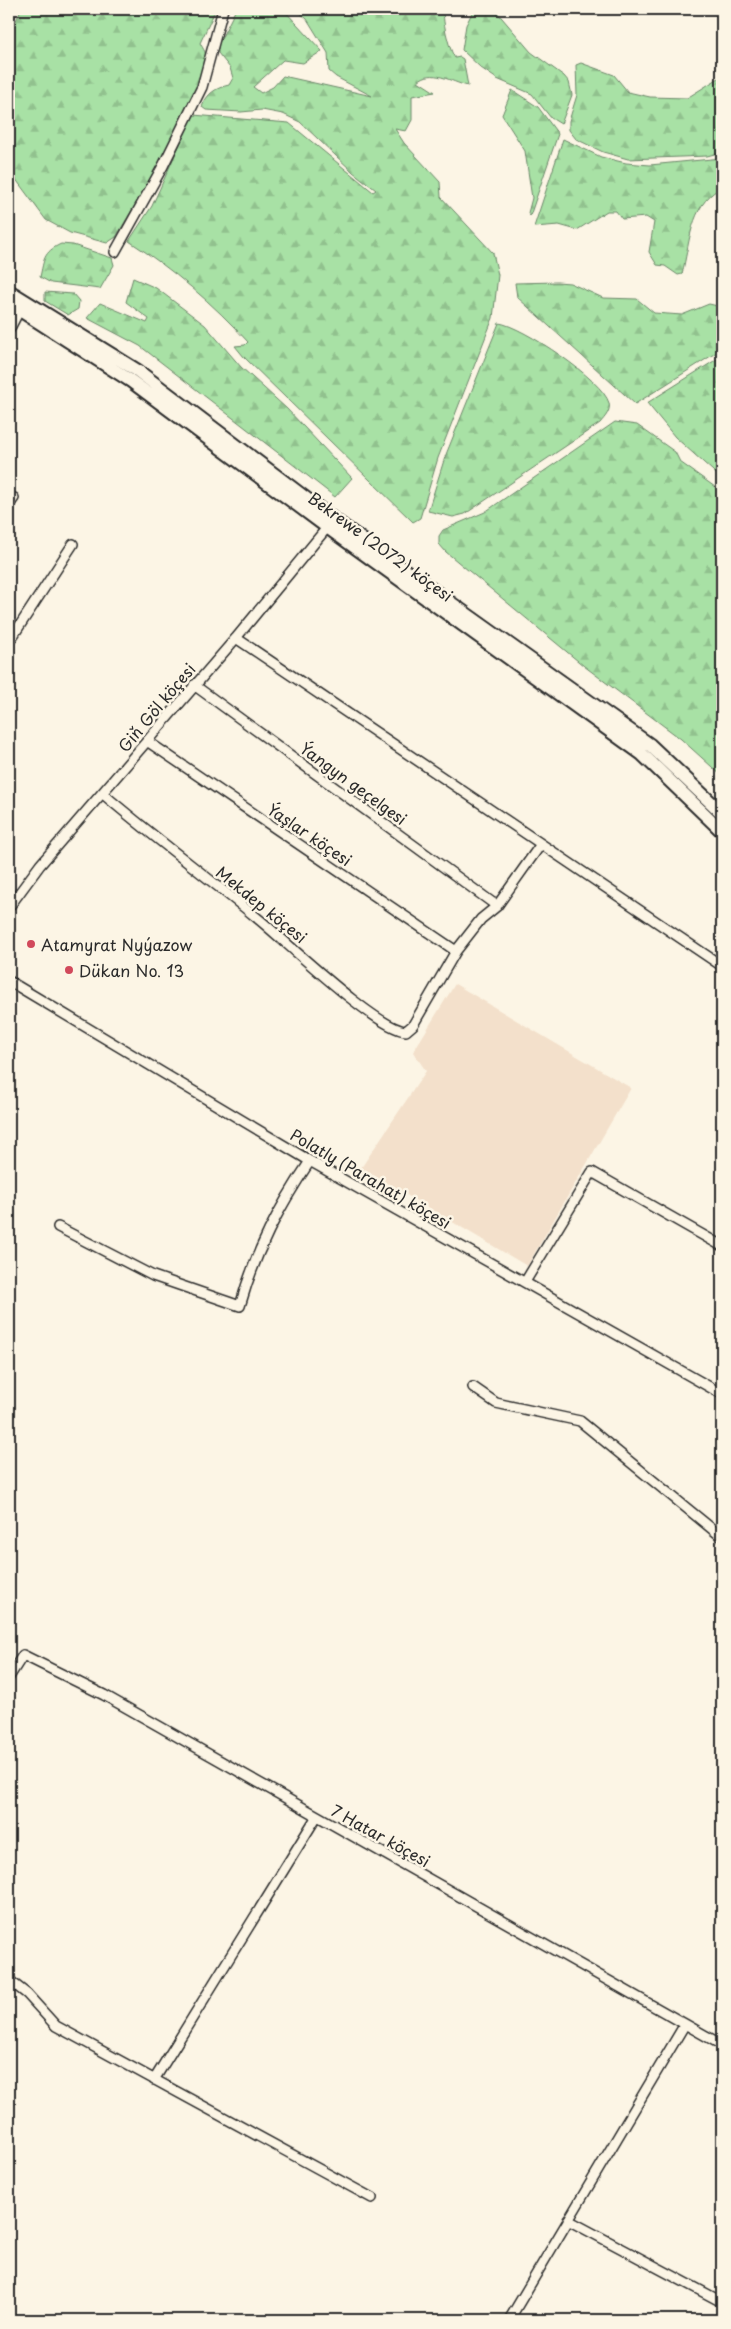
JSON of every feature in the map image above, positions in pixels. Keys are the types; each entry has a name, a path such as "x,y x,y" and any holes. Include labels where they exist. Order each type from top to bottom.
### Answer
{"main road":[{"name":"Bekrewe (2072) köçesi","path":"9,291 138,371 330,523 642,754 722,830"},
{"name":"Bekrewe (2072) köçesi","path":"14,306 131,381 330,523 650,744 722,814"}],"street":[{"path":"115,252 163,166 202,87 222,9"},
{"path":"9,330 14,306"},
{"name":"Giň Göl köçesi","path":"9,907 40,865 236,638 330,523"},
{"path":"9,642 73,544"},
{"path":"236,638 722,966"},
{"name":"Ýangyn geçelgesi","path":"194,685 497,906"},
{"name":"Ýaşlar köçesi","path":"147,741 456,951"},
{"name":"Mekdep köçesi","path":"102,793 257,917 366,1010 394,1027 406,1031 413,1025 456,951"},
{"path":"456,951 481,920 497,906 541,844"},
{"name":"Polatly (Parahat) köçesi","path":"9,981 310,1161 722,1394"},
{"path":"58,1227 153,1276 240,1306 248,1277 271,1224 310,1161"},
{"path":"525,1282 592,1172 722,1246"},
{"path":"473,1387 496,1403 580,1421 722,1537"},
{"name":"7 Hatar köçesi","path":"9,1677 23,1655 104,1695 722,2045"},
{"path":"154,2080 318,1816"},
{"path":"9,1980 27,1994 56,2026 372,2198"},
{"path":"509,2320 685,2024"},
{"path":"568,2220 722,2302"}],"shaded area":[{"path":"455,984 631,1088 527,1266 361,1168 426,1071 413,1052"}],"green space":[{"path":"21,9 216,9 200,43 206,57 204,71 184,117 116,237 107,243 70,233 46,220 9,170 9,37"},
{"path":"236,9 283,9 322,51 303,63 283,60 253,87 261,93 273,87 283,76 372,96 336,77 329,71 328,53 307,19 296,9 444,9 443,13 450,48 455,58 460,57 463,59 468,86 442,77 424,77 418,81 435,92 412,96 412,120 406,131 395,129 404,143 440,182 441,197 493,253 498,275 493,318 438,458 420,518 413,522 244,357 235,346 245,345 248,342 221,314 177,275 129,241 152,206 193,115 289,123 373,192 376,190 353,172 300,122 283,114 262,110 241,112 206,110 202,107 209,95 229,85 233,78 230,68 218,53 218,45"},
{"path":"474,9 496,11 531,52 564,76 569,82 572,95 561,124 551,118 532,94 497,79 481,68 462,50 466,25"},
{"path":"581,63 614,75 628,92 650,97 687,98 722,76 722,152 707,156 628,159 603,152 576,139 569,130 569,121 577,95 576,65"},
{"path":"512,90 538,107 558,134 530,216 528,213 532,198 525,151 502,115"},
{"path":"563,139 601,157 626,163 650,165 722,158 722,190 719,189 709,196 697,215 682,274 678,275 665,266 657,265 649,252 654,222 646,217 622,219 616,211 607,211 577,230 559,225 534,227"},
{"path":"61,244 73,245 112,258 114,265 100,289 51,283 40,277 45,257 51,250"},
{"path":"133,278 156,288 205,325 241,367 287,409 352,478 335,497 140,346 87,318 100,303 147,323 149,319 126,302"},
{"path":"515,283 570,283 603,298 637,299 654,313 682,315 709,304 722,307 722,349 635,404 517,297"},
{"path":"45,292 73,294 79,301 78,309 68,315 45,301"},
{"path":"499,323 510,326 525,334 578,368 603,393 609,403 608,411 600,423 465,514 453,517 428,511 445,457"},
{"path":"722,356 722,479 675,437 647,403"},
{"path":"615,422 637,425 675,452 680,462 722,492 722,776 681,739 584,666 446,552 439,544 439,536 443,530 485,512"}],"place":[{"name":"Atamyrat Nyýazow","path":"31,944"},
{"name":"Dükan No. 13","path":"69,970"}]}
